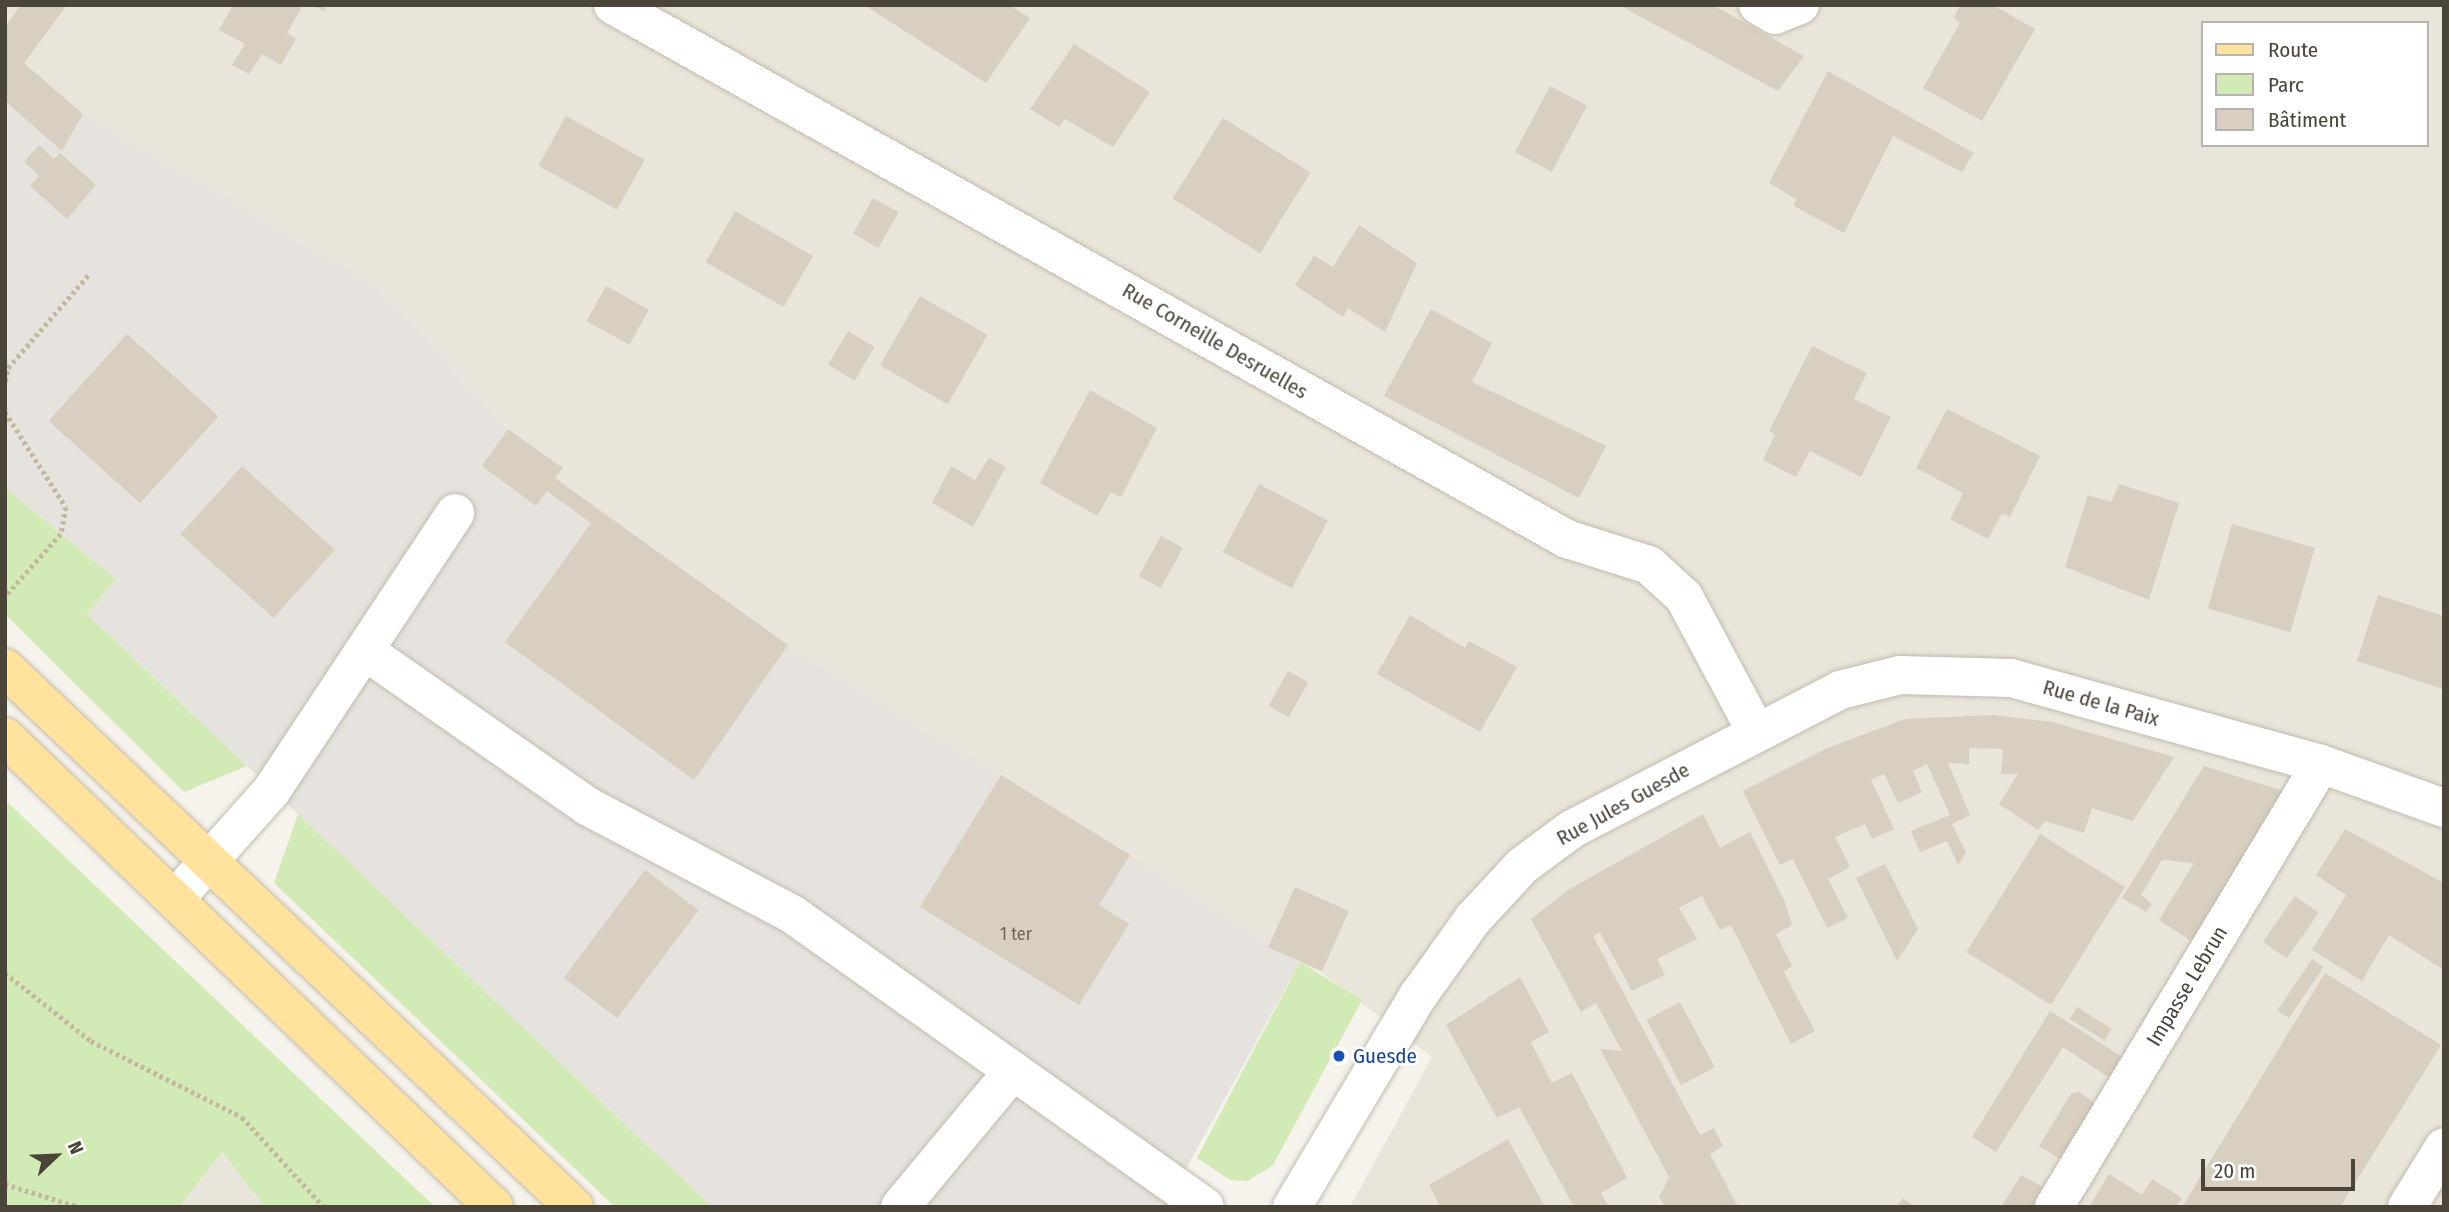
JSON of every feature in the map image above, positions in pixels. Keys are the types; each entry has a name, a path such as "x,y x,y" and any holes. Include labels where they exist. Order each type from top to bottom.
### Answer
{"main road":[{"path":"5,668 574,1207"},
{"path":"5,737 494,1207"}],"street":[{"name":"Rue Corneille Desruelles","path":"612,5 1567,538 1649,565 1684,597 1756,731"},
{"path":"1758,5 1775,15 1800,5"},
{"path":"175,899 272,790 455,513"},
{"path":"365,651 587,806 792,914 1205,1207"},
{"name":"Rue de la Paix","path":"1756,731 1840,690 1900,675 1951,674 2011,678 2321,764 2444,807"},
{"name":"Rue Jules Guesde","path":"1292,1207 1418,996 1473,919 1522,866 1572,829 1756,731"},
{"name":"Impasse Lebrun","path":"2054,1207 2321,764"},
{"path":"900,1207 1013,1071"},
{"path":"2407,1207 2444,1147"}],"path":[{"path":"5,380 8,368 90,273"},
{"path":"5,412 66,507 61,534 5,597"},
{"path":"5,973 91,1041 242,1117 324,1207"},
{"path":"5,1184 79,1207"}],"shaded area":[{"path":"5,5 2444,5 2444,1207 1350,1207 1432,1057 1322,973 1269,948 788,645 555,478 563,468 508,429 378,287 5,101"},
{"path":"6,101 83,114 378,287 508,429 563,468 556,479 788,645 1300,962 1165,1207 712,1207 87,614 116,579 5,488"},
{"path":"222,1152 265,1207 179,1207"}],"green space":[{"path":"5,488 116,579 87,614 247,766 184,792 5,614"},
{"path":"5,800 435,1207 265,1207 222,1152 179,1207 5,1207"},
{"path":"298,814 712,1207 615,1207 274,883"},
{"path":"1300,962 1362,1000 1273,1165 1248,1181 1230,1180 1197,1158"}],"building":[{"path":"21,5 67,5 24,63 83,114 62,151 5,101 5,27"},
{"path":"233,5 303,5 287,33 296,39 281,65 262,54 249,74 232,65 245,44 219,30"},
{"path":"311,5 327,5 324,11"},
{"path":"864,5 1010,5 1030,18 986,83"},
{"path":"1619,5 1713,5 1804,56 1778,91"},
{"path":"1960,5 1993,5 2035,29 1982,121 1923,88 1960,23 1954,18"},
{"path":"1074,44 1150,92 1113,147 1065,119 1059,127 1030,109"},
{"path":"1828,71 1974,153 1962,172 1893,136 1844,233 1794,206 1796,199 1769,183"},
{"path":"1550,86 1587,106 1552,172 1515,152"},
{"path":"566,116 645,160 617,209 538,166"},
{"path":"1223,118 1310,173 1260,253 1173,199"},
{"path":"39,145 54,159 60,153 96,185 67,219 30,186 39,176 24,162"},
{"path":"873,198 898,212 878,248 853,234"},
{"path":"735,211 813,256 783,307 706,262"},
{"path":"1359,225 1417,263 1385,332 1348,308 1343,317 1295,285 1314,256 1333,267"},
{"path":"606,286 649,310 629,345 587,321"},
{"path":"920,296 988,335 948,404 880,365"},
{"path":"1431,309 1492,343 1472,382 1606,446 1579,498 1384,396"},
{"path":"848,331 875,347 854,380 828,364"},
{"path":"127,334 218,416 140,503 49,421"},
{"path":"1812,346 1867,373 1854,399 1891,417 1861,477 1810,451 1796,477 1763,460 1775,434 1769,431"},
{"path":"1090,390 1157,428 1121,497 1111,492 1097,516 1040,483"},
{"path":"1947,409 2040,456 2010,517 2002,513 1988,539 1950,519 1963,493 1916,468"},
{"path":"508,429 563,468 555,478 788,645 694,780 505,642 591,523 547,491 536,506 482,466"},
{"path":"989,458 1006,467 973,527 932,503 951,466 975,480"},
{"path":"242,466 335,550 273,618 180,534"},
{"path":"1259,484 1328,521 1292,589 1223,552"},
{"path":"2119,484 2179,503 2149,600 2065,567 2088,495 2111,502"},
{"path":"2232,524 2315,548 2290,632 2208,609"},
{"path":"1161,536 1183,548 1161,588 1139,576"},
{"path":"2378,595 2444,616 2443,689 2357,661"},
{"path":"1410,615 1465,648 1469,641 1517,667 1480,732 1377,674"},
{"path":"1288,671 1308,682 1289,717 1269,706"},
{"path":"1993,715 2052,722 2174,757 2133,821 2092,808 2084,833 2045,821 2038,830 1999,804 2018,774 2001,774 2003,749 1969,748 1969,764 1948,763 1970,815 1952,824 1966,853 1958,865 1947,841 1920,852 1911,831 1950,815 1927,764 1913,771 1922,792 1898,803 1884,774 1871,780 1894,829 1872,839 1865,824 1835,837 1850,867 1828,879 1848,918 1827,928 1793,859 1780,865 1743,791 1827,748 1905,719"},
{"path":"2204,766 2287,792 2194,943 2159,920 2194,863 2162,860 2141,895 2152,904 2146,912 2122,898"},
{"path":"1001,775 1130,855 1099,905 1129,924 1079,1005 920,907"},
{"path":"1703,814 1720,848 1750,832 1785,902 1792,925 1776,934 1792,966 1784,972 1815,1031 1791,1044 1731,925 1720,930 1702,896 1679,908 1697,939 1657,959 1665,975 1632,991 1600,932 1593,936 1700,1135 1714,1128 1723,1146 1710,1154 1738,1207 1665,1207 1659,1197 1669,1177 1600,1049 1622,1051 1596,1003 1581,1012 1531,919 1568,890"},
{"path":"2345,829 2444,883 2444,970 2389,935 2362,981 2312,950 2346,895 2316,875"},
{"path":"2040,834 2125,887 2051,1005 1966,952"},
{"path":"1885,864 1918,929 1897,961 1856,878"},
{"path":"645,870 699,910 617,1018 564,978"},
{"path":"1295,887 1349,911 1322,971 1268,947"},
{"path":"2295,896 2319,913 2287,959 2263,942"},
{"path":"2312,959 2324,967 2289,1018 2277,1010"},
{"path":"2325,973 2441,1045 2340,1207 2182,1207"},
{"path":"1520,977 1549,1032 1531,1042 1552,1083 1572,1073 1627,1178 1601,1193 1609,1207 1574,1207 1519,1107 1497,1118 1446,1025"},
{"path":"1680,1002 1715,1067 1681,1085 1646,1020"},
{"path":"2077,1007 2112,1029 2104,1041 2070,1019"},
{"path":"2050,1011 2124,1058 2111,1079 2063,1047 1996,1152 1972,1137"},
{"path":"2079,1092 2096,1104 2062,1160 2039,1146 2071,1094"},
{"path":"1508,1139 1545,1207 1440,1207 1429,1185"},
{"path":"2109,1174 2142,1195 2152,1179 2182,1198 2177,1207 2089,1207"},
{"path":"2021,1175 2045,1188 2034,1207 2001,1207"},
{"path":"1903,1198 1916,1207 1896,1207"}],"place":[{"name":"Guesde","path":"1339,1056"}]}
